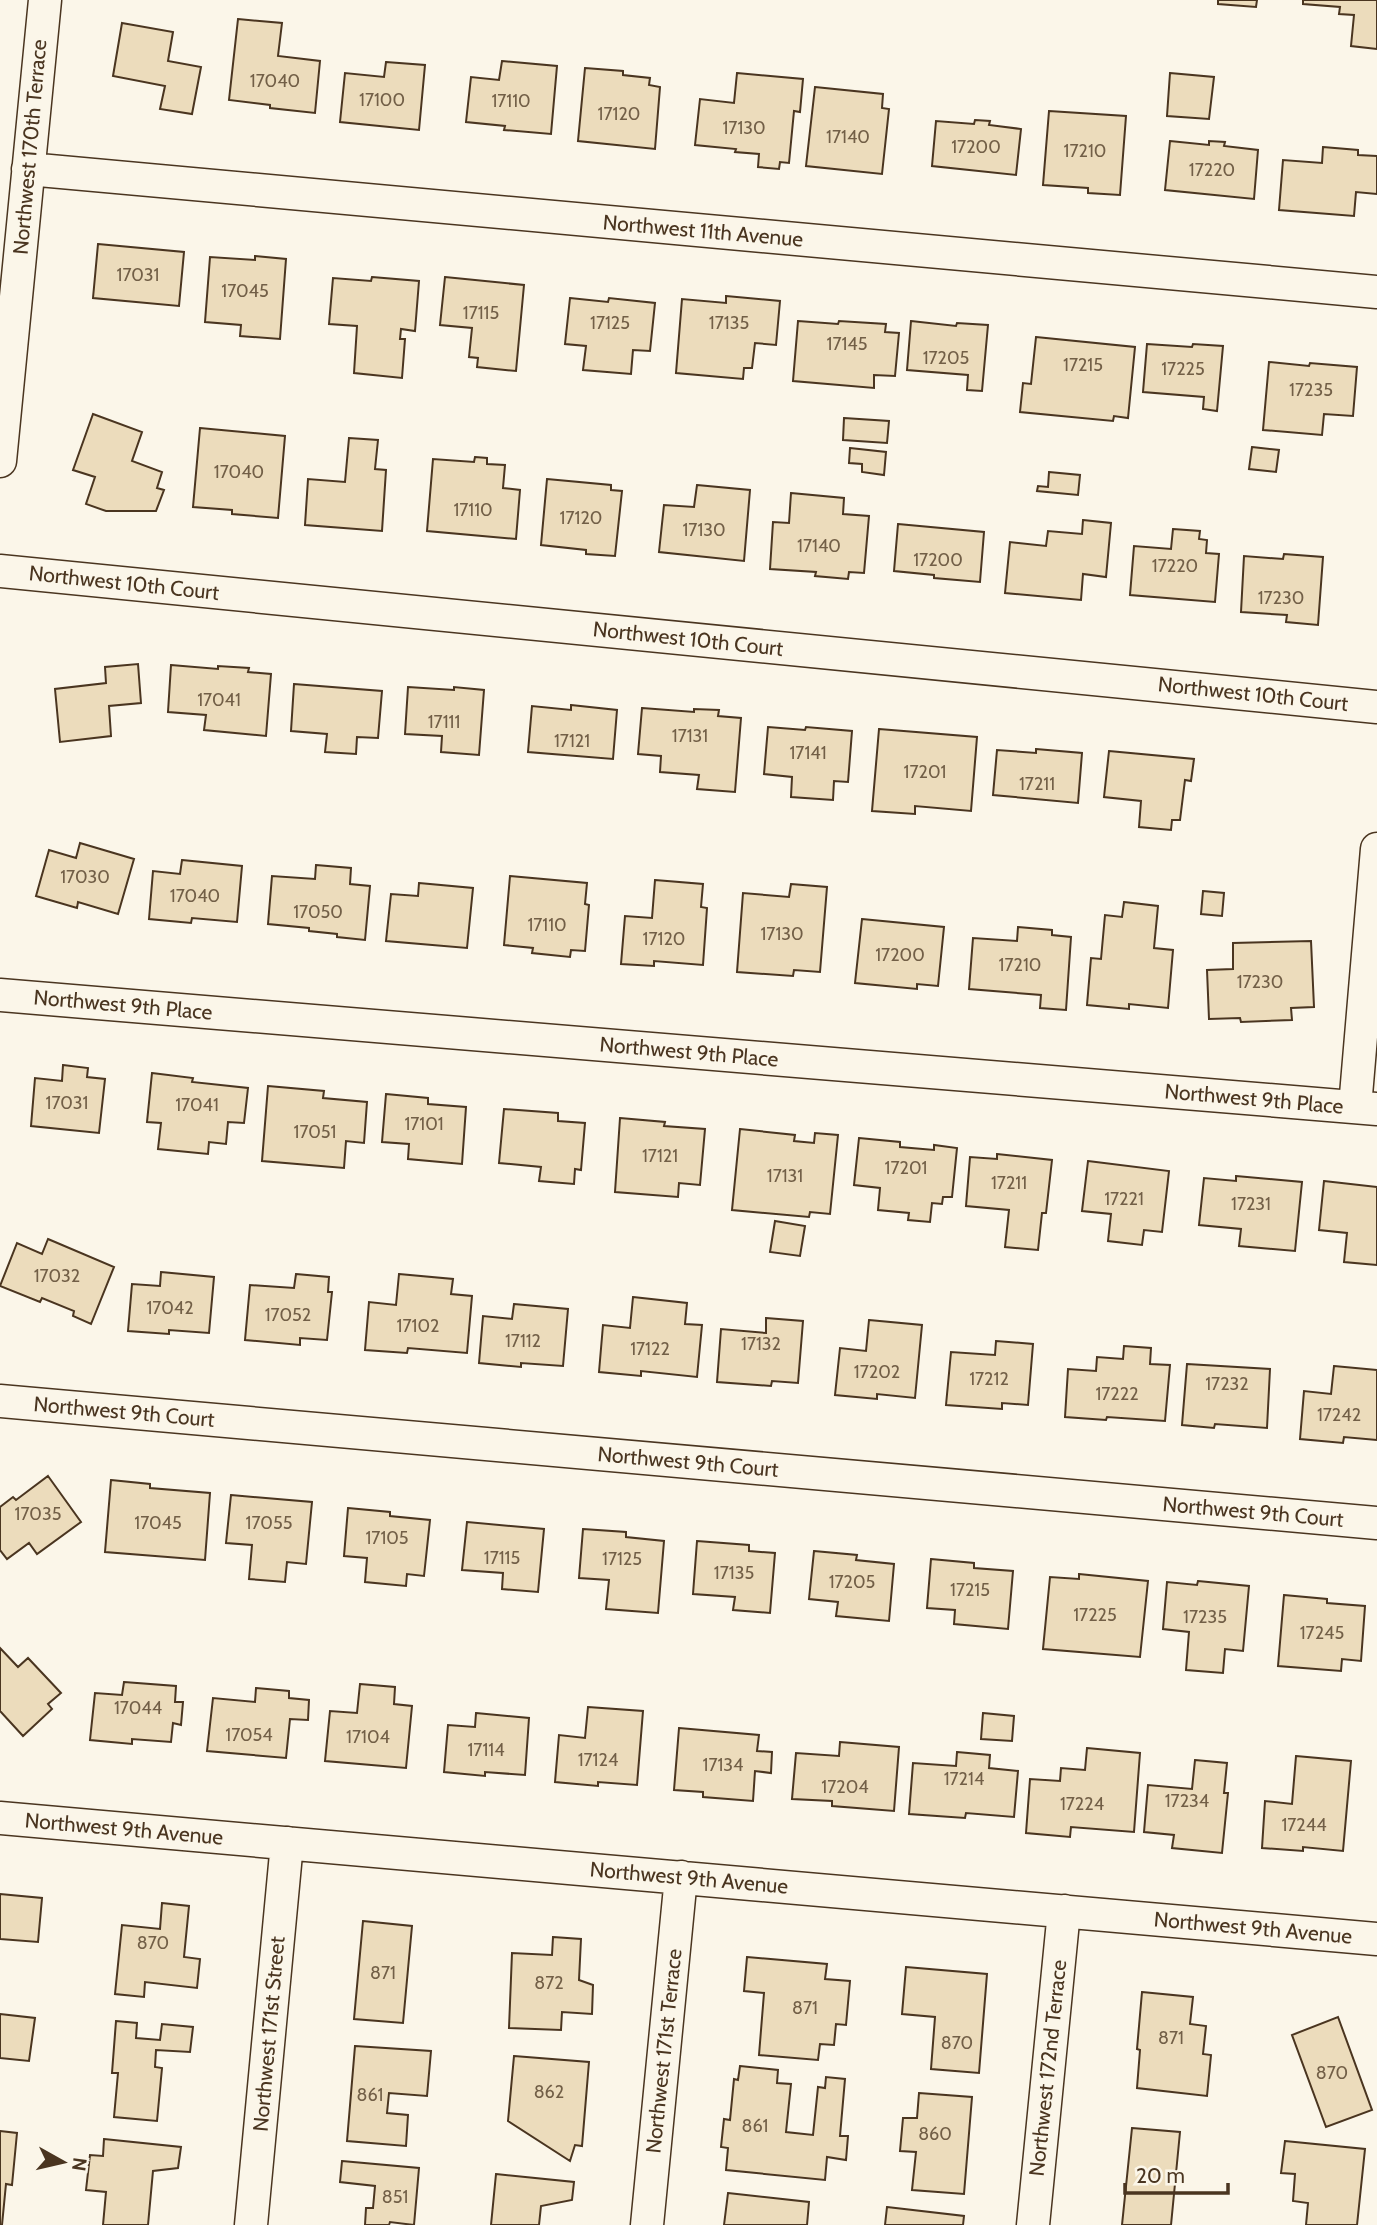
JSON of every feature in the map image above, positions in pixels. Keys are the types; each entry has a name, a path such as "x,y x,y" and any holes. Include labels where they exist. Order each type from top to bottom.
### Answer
{"street":[{"name":"Northwest 170th Terrace","path":"0,461 44,0"},
{"name":"Northwest 11th Avenue","path":"29,169 1377,292"},
{"name":"Northwest 10th Court","path":"0,571 1377,706"},
{"path":"1366,1108 1377,849"},
{"name":"Northwest 9th Place","path":"0,995 1366,1108"},
{"name":"Northwest 9th Court","path":"0,1401 1377,1523"},
{"name":"Northwest 9th Avenue","path":"0,1818 1377,1939"},
{"name":"Northwest 171st Street","path":"251,2225 287,1843"},
{"name":"Northwest 171st Terrace","path":"647,2225 681,1877"},
{"name":"Northwest 172nd Terrace","path":"1032,2225 1064,1911"}],"building":[{"path":"1218,0 1257,0 1256,7 1218,4"},
{"path":"1303,0 1377,0 1377,49 1351,46 1354,15 1339,14 1340,7 1303,4"},
{"path":"238,19 282,23 278,56 320,61 315,113 229,100"},
{"path":"122,23 173,32 168,61 201,67 192,114 160,109 165,86 113,76"},
{"path":"502,61 557,66 551,134 504,130 505,126 466,122 471,77 499,80"},
{"path":"386,62 425,65 419,130 340,122 345,73 384,77"},
{"path":"585,68 623,71 623,75 650,78 649,85 660,87 655,149 578,141"},
{"path":"737,73 803,79 800,112 794,111 789,163 780,162 779,169 758,167 759,154 695,145 700,99 734,103"},
{"path":"1170,73 1214,77 1209,119 1167,116"},
{"path":"815,87 883,94 882,108 889,109 882,174 806,166"},
{"path":"1049,111 1126,116 1120,195 1088,193 1088,188 1043,185"},
{"path":"975,120 990,121 989,125 1021,129 1016,175 932,166 936,121 974,124"},
{"path":"1170,141 1209,145 1209,141 1225,142 1224,146 1258,150 1254,199 1165,190"},
{"path":"1323,147 1358,150 1358,155 1377,156 1377,194 1356,192 1354,216 1279,210 1283,160 1322,163"},
{"path":"98,244 184,252 179,306 93,298"},
{"path":"255,256 286,259 280,339 240,336 241,325 205,322 210,257 255,260"},
{"path":"372,277 419,281 415,331 401,329 400,339 405,339 402,378 354,373 357,326 329,324 333,278 371,281"},
{"path":"445,277 524,285 516,371 477,367 478,358 469,357 472,328 440,325"},
{"path":"726,296 780,301 776,345 755,343 752,368 744,368 743,379 676,373 682,299 726,303"},
{"path":"570,298 608,302 609,298 655,303 650,351 633,350 631,374 583,370 586,346 565,344"},
{"path":"798,321 886,324 885,332 899,333 895,376 874,375 874,388 793,381"},
{"path":"911,321 956,326 957,323 988,325 982,391 967,390 968,375 907,370"},
{"path":"1036,337 1135,347 1128,418 1114,416 1113,421 1020,412 1023,383 1031,384"},
{"path":"1147,344 1223,346 1217,411 1203,409 1204,397 1143,392"},
{"path":"1269,362 1357,367 1353,416 1324,414 1322,435 1263,430"},
{"path":"93,414 142,432 132,461 162,472 157,488 164,490 156,511 106,511 86,504 95,477 73,470"},
{"path":"844,418 889,421 887,443 843,440"},
{"path":"200,428 285,436 278,518 193,507"},
{"path":"349,438 378,440 375,469 386,470 382,531 305,525 308,479 345,482"},
{"path":"1252,447 1279,450 1276,472 1249,469"},
{"path":"850,448 886,452 884,475 862,472 862,464 849,463"},
{"path":"475,457 487,458 487,464 505,465 503,488 520,490 516,539 427,531 433,459 474,462"},
{"path":"1049,472 1080,475 1078,495 1037,491 1038,486 1048,487"},
{"path":"547,479 611,485 611,490 622,491 615,556 586,554 586,550 541,545"},
{"path":"697,485 750,490 744,561 659,552 664,505 694,507"},
{"path":"791,493 844,498 843,514 869,516 864,573 849,572 848,579 815,576 816,572 770,569 773,522 789,523"},
{"path":"1083,520 1111,523 1106,577 1083,574 1081,600 1005,593 1010,542 1046,546 1048,531 1082,534"},
{"path":"898,524 984,532 980,582 894,571"},
{"path":"1173,529 1200,531 1199,539 1207,540 1206,553 1219,554 1215,602 1130,595 1134,546 1171,549"},
{"path":"1284,554 1323,557 1318,625 1286,622 1287,615 1241,612 1244,556 1283,559"},
{"path":"138,664 141,703 109,706 111,736 60,742 55,689 106,683 105,667"},
{"path":"171,665 218,669 218,666 249,668 248,672 271,674 266,736 204,730 206,715 168,712"},
{"path":"294,684 382,691 378,738 357,737 356,754 325,752 327,734 291,731"},
{"path":"408,687 484,690 479,755 441,752 442,736 405,734"},
{"path":"571,705 617,710 613,759 528,752 532,706 571,710"},
{"path":"642,708 694,712 694,709 719,710 718,716 741,718 735,792 697,789 699,775 660,772 661,756 638,754"},
{"path":"768,727 852,731 848,782 834,781 833,800 791,797 792,777 764,774"},
{"path":"879,729 977,737 971,811 915,806 915,814 872,811"},
{"path":"1036,749 1082,753 1078,803 993,795 997,750 1036,753"},
{"path":"1109,751 1194,759 1191,781 1185,780 1180,820 1172,820 1171,830 1139,827 1141,801 1104,797"},
{"path":"80,843 134,859 118,914 78,902 77,908 36,896 49,850 76,858"},
{"path":"182,860 242,866 237,922 192,918 191,923 149,919 153,871 180,874"},
{"path":"316,865 351,868 350,884 370,886 365,940 309,931 309,928 268,924 272,876 315,879"},
{"path":"510,876 587,883 585,904 589,905 585,951 571,950 570,957 532,953 533,948 504,945"},
{"path":"655,880 703,884 701,907 707,908 703,965 654,961 654,966 621,964 625,916 652,918"},
{"path":"419,883 473,888 467,948 386,941 391,894 418,896"},
{"path":"791,884 827,887 820,972 794,970 793,976 737,972 743,893 789,897"},
{"path":"1203,891 1224,893 1222,916 1201,914"},
{"path":"1124,902 1158,906 1154,948 1173,950 1168,1008 1129,1004 1129,1009 1087,1005 1091,958 1101,959 1105,915 1122,917"},
{"path":"862,919 944,927 938,986 917,984 917,989 855,983"},
{"path":"1018,927 1052,930 1052,935 1071,937 1066,1010 1040,1008 1041,995 969,989 973,938 1017,941"},
{"path":"1311,941 1314,1007 1291,1008 1292,1020 1241,1022 1240,1018 1209,1019 1207,970 1233,969 1233,943"},
{"path":"63,1065 88,1068 87,1077 105,1079 99,1133 31,1126 35,1078 62,1081"},
{"path":"152,1073 193,1078 192,1082 248,1088 244,1123 228,1122 226,1144 209,1142 208,1154 158,1149 161,1123 147,1122"},
{"path":"268,1086 324,1091 323,1098 367,1102 364,1143 346,1141 344,1168 262,1161"},
{"path":"386,1094 428,1098 428,1104 466,1107 462,1164 408,1159 409,1144 382,1142"},
{"path":"504,1109 558,1113 558,1121 585,1123 581,1170 575,1169 574,1184 539,1181 541,1167 499,1163"},
{"path":"620,1118 665,1122 664,1126 705,1129 700,1185 679,1183 678,1197 615,1192"},
{"path":"740,1129 795,1135 794,1141 814,1143 815,1133 838,1135 830,1214 810,1212 809,1217 732,1210"},
{"path":"859,1138 900,1142 900,1147 934,1150 934,1145 957,1148 952,1197 943,1197 942,1204 932,1203 930,1222 908,1220 909,1213 878,1210 880,1188 854,1185"},
{"path":"997,1154 1052,1160 1046,1213 1042,1213 1038,1250 1005,1247 1009,1210 966,1206 970,1157 997,1159"},
{"path":"1088,1161 1169,1171 1162,1232 1144,1230 1142,1245 1108,1241 1111,1214 1082,1211"},
{"path":"1236,1176 1302,1182 1295,1251 1239,1246 1241,1229 1199,1225 1204,1178 1236,1181"},
{"path":"1324,1181 1377,1187 1377,1265 1344,1262 1347,1233 1319,1230"},
{"path":"775,1221 805,1226 800,1256 770,1252"},
{"path":"48,1239 114,1267 91,1324 73,1316 74,1311 42,1298 40,1302 0,1286 17,1243 42,1254"},
{"path":"161,1272 214,1277 209,1333 128,1331 132,1284 160,1286"},
{"path":"296,1274 329,1277 328,1292 332,1292 327,1340 300,1338 300,1345 245,1340 250,1285 294,1288"},
{"path":"399,1274 453,1279 451,1294 472,1296 467,1353 408,1348 407,1353 365,1350 369,1302 396,1305"},
{"path":"633,1297 687,1303 685,1324 702,1325 697,1377 641,1371 641,1376 599,1372 603,1325 630,1328"},
{"path":"514,1304 568,1309 563,1366 521,1363 521,1367 479,1363 483,1316 512,1319"},
{"path":"766,1318 803,1321 798,1383 772,1381 771,1386 717,1382 721,1329 766,1333"},
{"path":"869,1320 922,1325 915,1398 877,1394 877,1399 835,1395 840,1348 866,1351"},
{"path":"996,1341 1033,1344 1028,1405 1002,1403 1002,1409 946,1405 951,1352 995,1355"},
{"path":"1124,1346 1151,1348 1150,1364 1170,1365 1165,1421 1065,1417 1068,1369 1096,1371 1097,1357 1123,1359"},
{"path":"1187,1364 1270,1369 1267,1428 1215,1424 1214,1428 1182,1425"},
{"path":"1334,1366 1377,1370 1377,1440 1344,1437 1343,1443 1300,1439 1304,1391 1331,1394"},
{"path":"48,1476 81,1522 37,1554 29,1543 7,1559 0,1550 0,1507 13,1497 16,1500"},
{"path":"111,1480 150,1484 150,1488 210,1493 205,1560 105,1552"},
{"path":"231,1495 312,1502 306,1564 287,1562 285,1582 249,1579 252,1545 226,1543"},
{"path":"348,1508 390,1512 390,1516 430,1520 424,1576 407,1574 406,1586 365,1582 367,1558 344,1556"},
{"path":"467,1522 544,1529 538,1592 502,1589 503,1573 462,1570"},
{"path":"583,1529 626,1532 626,1537 664,1541 658,1613 606,1609 609,1580 579,1578"},
{"path":"697,1541 749,1545 749,1551 775,1553 770,1613 733,1610 735,1597 693,1594"},
{"path":"814,1551 857,1555 856,1560 894,1564 889,1621 836,1616 838,1602 809,1599"},
{"path":"931,1559 974,1563 974,1568 1013,1571 1008,1629 954,1624 955,1610 927,1608"},
{"path":"1079,1574 1148,1581 1140,1657 1043,1649 1050,1577 1079,1579"},
{"path":"1198,1581 1249,1586 1243,1651 1225,1649 1223,1673 1186,1670 1189,1632 1163,1629 1167,1582 1197,1585"},
{"path":"1284,1595 1327,1599 1327,1603 1365,1606 1361,1661 1342,1659 1341,1671 1278,1666"},
{"path":"0,1648 18,1667 28,1658 61,1693 48,1704 52,1709 23,1736 0,1711"},
{"path":"124,1682 176,1686 175,1702 183,1702 181,1725 173,1723 171,1742 132,1739 132,1744 90,1740 95,1693 122,1695"},
{"path":"360,1684 395,1687 394,1704 412,1706 406,1768 325,1761 330,1711 357,1713"},
{"path":"256,1688 289,1691 289,1698 309,1700 308,1720 290,1719 286,1758 207,1751 213,1698 255,1702"},
{"path":"588,1707 643,1711 637,1785 598,1782 598,1786 555,1782 559,1735 585,1738"},
{"path":"476,1713 529,1718 525,1775 485,1772 485,1776 444,1772 448,1725 475,1727"},
{"path":"983,1713 1014,1716 1012,1741 981,1739"},
{"path":"679,1728 759,1735 757,1751 772,1752 771,1773 755,1771 753,1801 703,1797 703,1792 674,1790"},
{"path":"840,1742 899,1747 894,1811 832,1806 832,1801 792,1799 796,1753 839,1756"},
{"path":"1087,1748 1140,1753 1134,1832 1071,1827 1070,1837 1026,1833 1030,1779 1060,1781 1061,1768 1085,1770"},
{"path":"957,1752 990,1755 989,1768 1018,1771 1014,1817 966,1813 965,1818 909,1814 913,1763 956,1766"},
{"path":"1296,1756 1351,1761 1343,1851 1303,1847 1303,1851 1262,1848 1265,1801 1292,1804"},
{"path":"1195,1760 1227,1763 1224,1793 1228,1793 1222,1853 1172,1848 1174,1835 1144,1832 1148,1785 1192,1789"},
{"path":"0,1894 42,1898 38,1942 0,1939"},
{"path":"162,1903 189,1906 184,1957 200,1959 197,1988 145,1982 144,1997 115,1994 122,1925 160,1929"},
{"path":"363,1921 412,1926 403,2023 354,2019"},
{"path":"553,1937 581,1939 579,1980 593,1985 592,2014 562,2012 561,2030 509,2028 512,1953 552,1955"},
{"path":"747,1957 827,1964 825,1979 850,1981 846,2025 836,2024 834,2045 820,2044 818,2060 759,2055 764,1993 744,1991"},
{"path":"906,1967 987,1974 979,2073 931,2069 935,2017 902,2014"},
{"path":"1142,1992 1193,1997 1190,2024 1206,2026 1203,2054 1211,2055 1207,2096 1137,2088"},
{"path":"0,2014 35,2018 29,2061 0,2058"},
{"path":"1338,2017 1372,2110 1326,2127 1292,2035"},
{"path":"116,2021 137,2023 136,2038 160,2040 162,2024 193,2027 190,2052 156,2050 155,2067 162,2068 157,2121 114,2117 118,2073 112,2073"},
{"path":"355,2046 431,2051 427,2096 389,2093 387,2113 408,2115 406,2146 347,2141"},
{"path":"514,2056 589,2062 582,2146 575,2145 570,2161 508,2121"},
{"path":"740,2066 778,2070 777,2083 791,2084 786,2132 813,2135 818,2087 825,2088 826,2077 845,2079 840,2136 848,2136 846,2160 827,2157 825,2180 726,2170 728,2148 721,2147 724,2119 730,2120 734,2079 738,2080"},
{"path":"919,2093 972,2097 964,2194 912,2190 916,2152 900,2151 903,2118 917,2118"},
{"path":"1132,2128 1180,2132 1171,2225 1122,2225"},
{"path":"0,2131 17,2133 12,2185 6,2184 2,2225 0,2225"},
{"path":"104,2139 181,2147 178,2168 153,2171 148,2225 103,2225 106,2192 86,2190 90,2155 103,2156"},
{"path":"1285,2141 1365,2149 1357,2225 1306,2225 1308,2203 1293,2201 1295,2174 1281,2173"},
{"path":"342,2161 419,2168 414,2225 390,2222 389,2225 365,2225 366,2208 373,2208 375,2186 340,2182"},
{"path":"496,2174 574,2182 572,2200 541,2206 539,2225 491,2225"},
{"path":"728,2193 809,2202 807,2225 724,2225"},
{"path":"887,2207 964,2216 963,2225 885,2225"}]}
